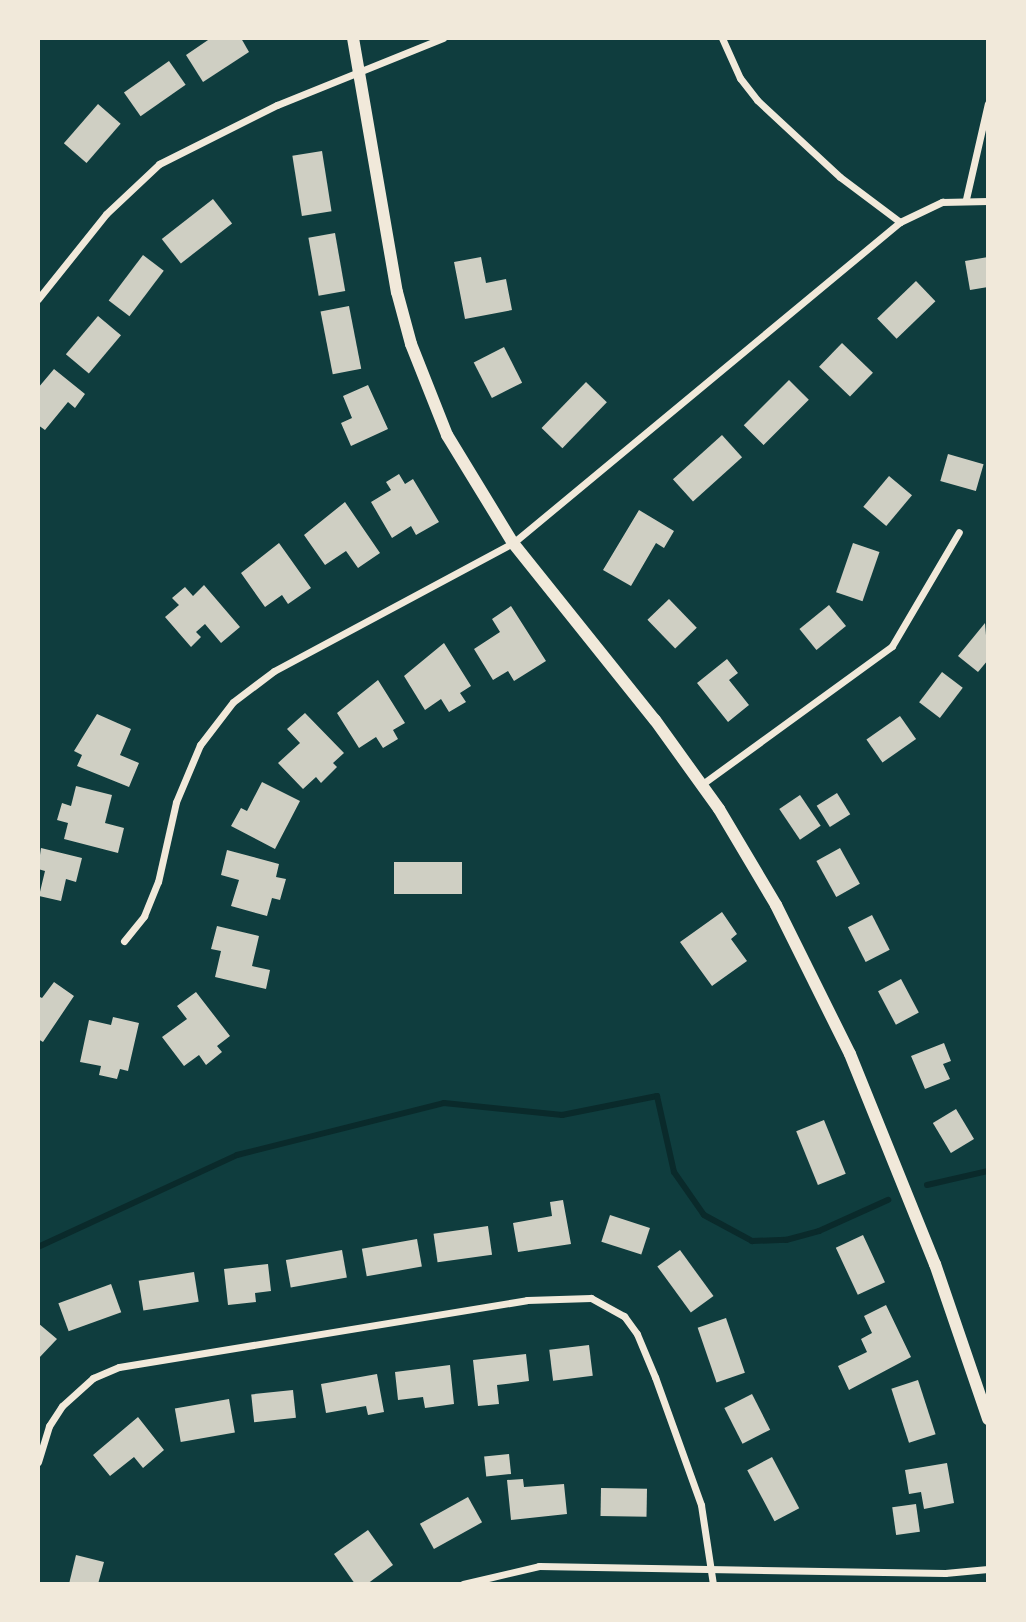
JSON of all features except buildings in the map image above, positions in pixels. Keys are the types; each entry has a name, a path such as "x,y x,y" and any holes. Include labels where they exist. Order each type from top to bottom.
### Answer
{"street":[{"path":"353,38 397,292 411,344 447,435 513,543 701,785 776,905 850,1054 935,1264 984,1397 988,1419"},
{"path":"38,299 131,187 159,164 183,149 359,71 443,38"},
{"path":"722,38 740,78 757,100 840,177 900,222"},
{"path":"966,199 988,103"},
{"path":"124,941 144,916 158,882 176,802 200,745 233,702 274,671 513,543 900,222 942,202 966,199 988,201"},
{"path":"701,785 892,646 959,532"},
{"path":"38,1462 49,1426 78,1390 119,1367 527,1300 591,1298 624,1316 637,1334 701,1506 713,1584"},
{"path":"463,1584 539,1566 945,1573 988,1569"}],"waterway":[{"path":"38,1247 237,1155 444,1103 562,1115 657,1096 674,1172 704,1215 752,1241 786,1240 819,1231 888,1200"},
{"path":"927,1185 988,1171"}]}
